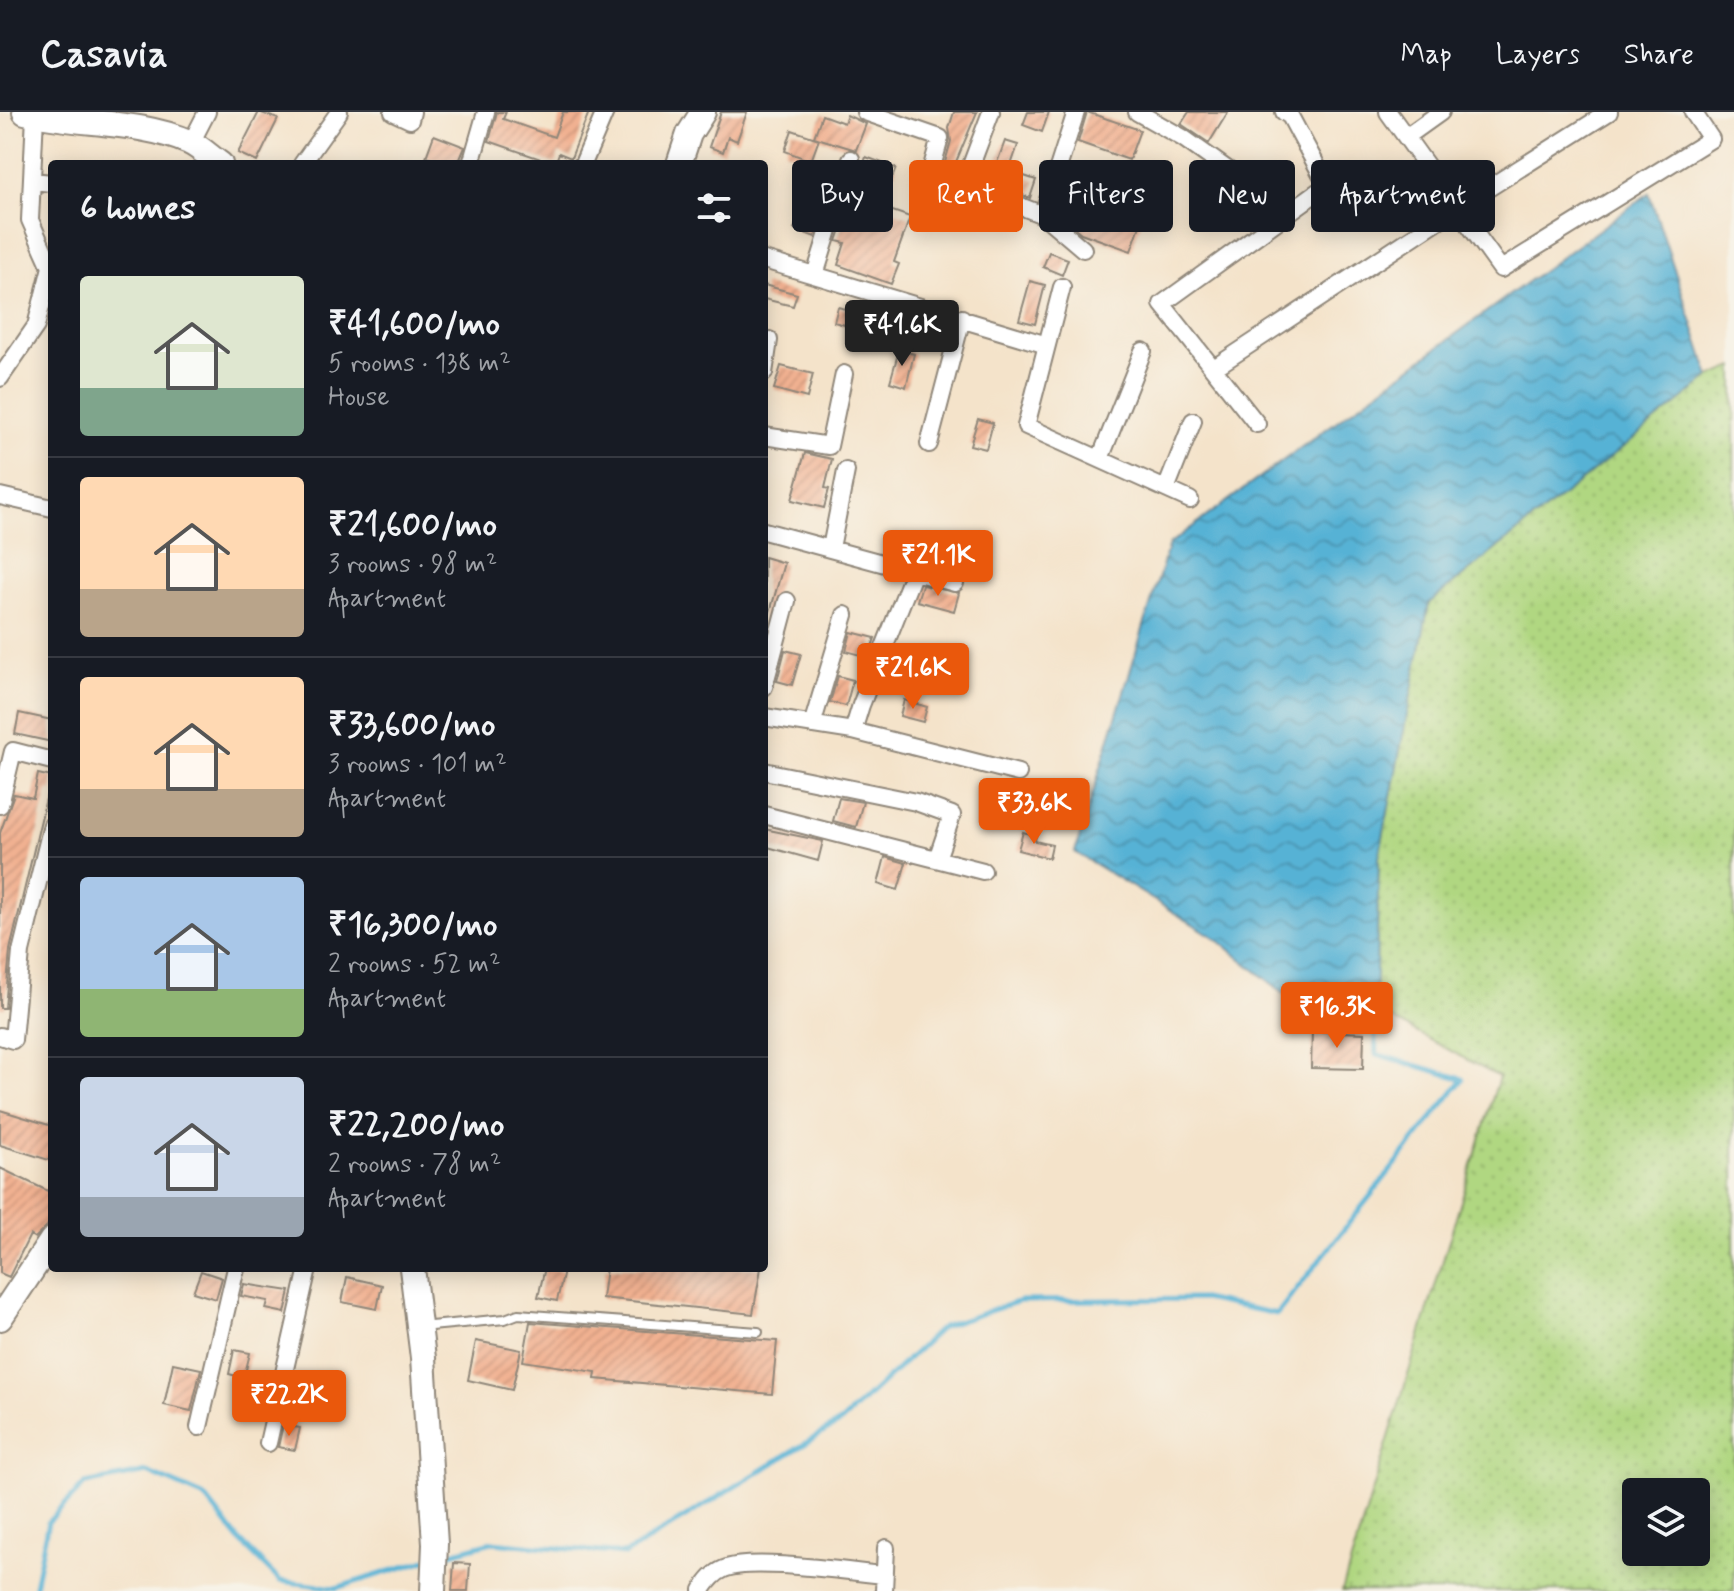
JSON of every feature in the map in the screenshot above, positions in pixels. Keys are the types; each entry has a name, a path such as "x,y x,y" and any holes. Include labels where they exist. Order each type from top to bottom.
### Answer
{"street":[{"path":"191,143 207,112"},
{"path":"305,160 339,112"},
{"path":"393,112 410,120 412,112"},
{"path":"475,160 486,112"},
{"path":"585,160 605,112"},
{"path":"680,160 689,134 703,112"},
{"path":"865,112 940,138 934,160"},
{"path":"973,160 991,112"},
{"path":"1061,160 1076,112"},
{"path":"1137,112 1214,160"},
{"path":"1284,112 1290,116 1327,185 1295,208"},
{"path":"1388,112 1423,160"},
{"path":"1406,137 1441,112"},
{"path":"1495,184 1609,112"},
{"path":"1474,232 1501,269 1711,139 1693,112"},
{"path":"48,260 30,220 30,113 87,117 132,126 191,143 214,160"},
{"path":"815,275 851,159"},
{"path":"32,181 48,183"},
{"path":"1063,232 1083,249"},
{"path":"1257,424 1162,304 1262,232"},
{"path":"1214,368 1421,232"},
{"path":"768,261 1047,345"},
{"path":"0,378 36,326 48,279"},
{"path":"1062,287 1026,426 1190,500"},
{"path":"929,444 962,318"},
{"path":"768,347 769,340"},
{"path":"1100,459 1143,351"},
{"path":"768,437 829,446 844,374"},
{"path":"1166,489 1193,421"},
{"path":"831,548 846,471"},
{"path":"0,496 48,507"},
{"path":"768,532 955,583"},
{"path":"853,731 914,572"},
{"path":"768,672 787,601"},
{"path":"812,725 845,615"},
{"path":"768,718 853,731 1018,773"},
{"path":"0,805 13,751 48,760"},
{"path":"768,772 916,802 952,815 937,859"},
{"path":"768,816 983,871"},
{"path":"0,1036 13,1040 21,952 48,841"},
{"path":"0,1318 48,1246"},
{"path":"199,1427 235,1272"},
{"path":"268,1443 307,1272"},
{"path":"413,1272 420,1328 435,1544 434,1586"},
{"path":"702,1590 711,1577 725,1568 747,1563 884,1583 886,1548"}],"lane":[{"path":"420,1328 505,1319 518,1314 758,1332"}],"green space":[{"path":"1734,367 1734,1591 1342,1591 1499,1077 1375,1010 1379,857 1429,603 1710,377"}],"water":[{"path":"1649,193 1710,377 1429,603 1379,857 1375,1010 1306,1011 1214,937 1075,852 1169,544"}],"building":[{"path":"259,112 278,119 258,160 238,153"},
{"path":"497,112 506,112 503,119 554,137 563,112 589,112 571,158 559,153 556,160 544,160 489,141"},
{"path":"721,112 747,112 737,141 728,137 723,152 709,147"},
{"path":"954,112 977,112 957,160 946,160 951,141 949,128"},
{"path":"1028,112 1049,112 1042,132 1023,125"},
{"path":"1087,112 1140,130 1129,160 1078,142"},
{"path":"1189,112 1228,112 1209,143 1181,124"},
{"path":"822,115 844,123 847,115 866,124 856,150 814,137"},
{"path":"792,130 819,139 811,160 785,151"},
{"path":"434,135 465,147 460,160 426,157"},
{"path":"1005,141 1018,145 1013,160 998,160"},
{"path":"1023,176 1036,180 1030,198 1023,195"},
{"path":"893,211 909,217 894,262 899,264 891,284 838,265 845,243 837,241 840,232 893,232"},
{"path":"1080,232 1138,232 1131,251"},
{"path":"1049,252 1068,259 1062,275 1043,267"},
{"path":"1030,281 1045,285 1035,324 1019,320"},
{"path":"768,286 797,294 793,306 768,300"},
{"path":"838,307 892,322 888,337 834,322"},
{"path":"899,350 914,354 906,387 890,382"},
{"path":"781,366 813,374 807,398 774,389"},
{"path":"978,419 993,423 986,449 970,445"},
{"path":"805,453 832,459 824,508 792,500"},
{"path":"768,558 784,563 768,619"},
{"path":"922,585 959,593 954,611 917,601"},
{"path":"851,632 875,638 868,657 846,651"},
{"path":"785,650 801,654 792,685 777,681"},
{"path":"838,676 853,680 846,706 830,702"},
{"path":"904,700 927,707 923,722 900,716"},
{"path":"19,713 48,719 48,741 15,734"},
{"path":"38,774 48,776 48,790 10,950 5,1008 0,1008 0,833 14,794 33,798"},
{"path":"839,798 863,802 856,827 833,821"},
{"path":"768,830 823,841 818,861 768,847"},
{"path":"1023,832 1036,836 1035,841 1052,845 1049,858 1018,850"},
{"path":"885,857 906,863 898,890 878,884"},
{"path":"1312,1031 1364,1033 1363,1069 1311,1068"},
{"path":"0,1110 48,1125 48,1160 0,1145"},
{"path":"0,1168 48,1191 48,1224 35,1238 30,1235 9,1277 0,1273"},
{"path":"201,1272 222,1278 216,1299 193,1292"},
{"path":"544,1272 564,1272 557,1301 538,1297"},
{"path":"605,1272 760,1272 753,1314 602,1298"},
{"path":"347,1277 382,1285 377,1309 342,1302"},
{"path":"244,1284 290,1291 285,1313 266,1309 268,1301 241,1296"},
{"path":"530,1322 777,1341 772,1394 595,1379 596,1372 523,1361"},
{"path":"476,1341 521,1350 512,1390 468,1380"},
{"path":"234,1350 250,1353 244,1378 229,1374"},
{"path":"173,1363 201,1369 191,1411 164,1405"},
{"path":"283,1425 300,1428 295,1450 278,1447"},
{"path":"454,1563 470,1564 468,1591 452,1591"}],"waterway":[{"path":"440,1556 492,1542 625,1554 842,1421 942,1327 1020,1301 1203,1299 1277,1314 1463,1079 1376,1054 1375,1010"},
{"path":"34,1591 48,1522 85,1484 147,1472 205,1497 238,1539 280,1581 336,1588 426,1560"}]}
